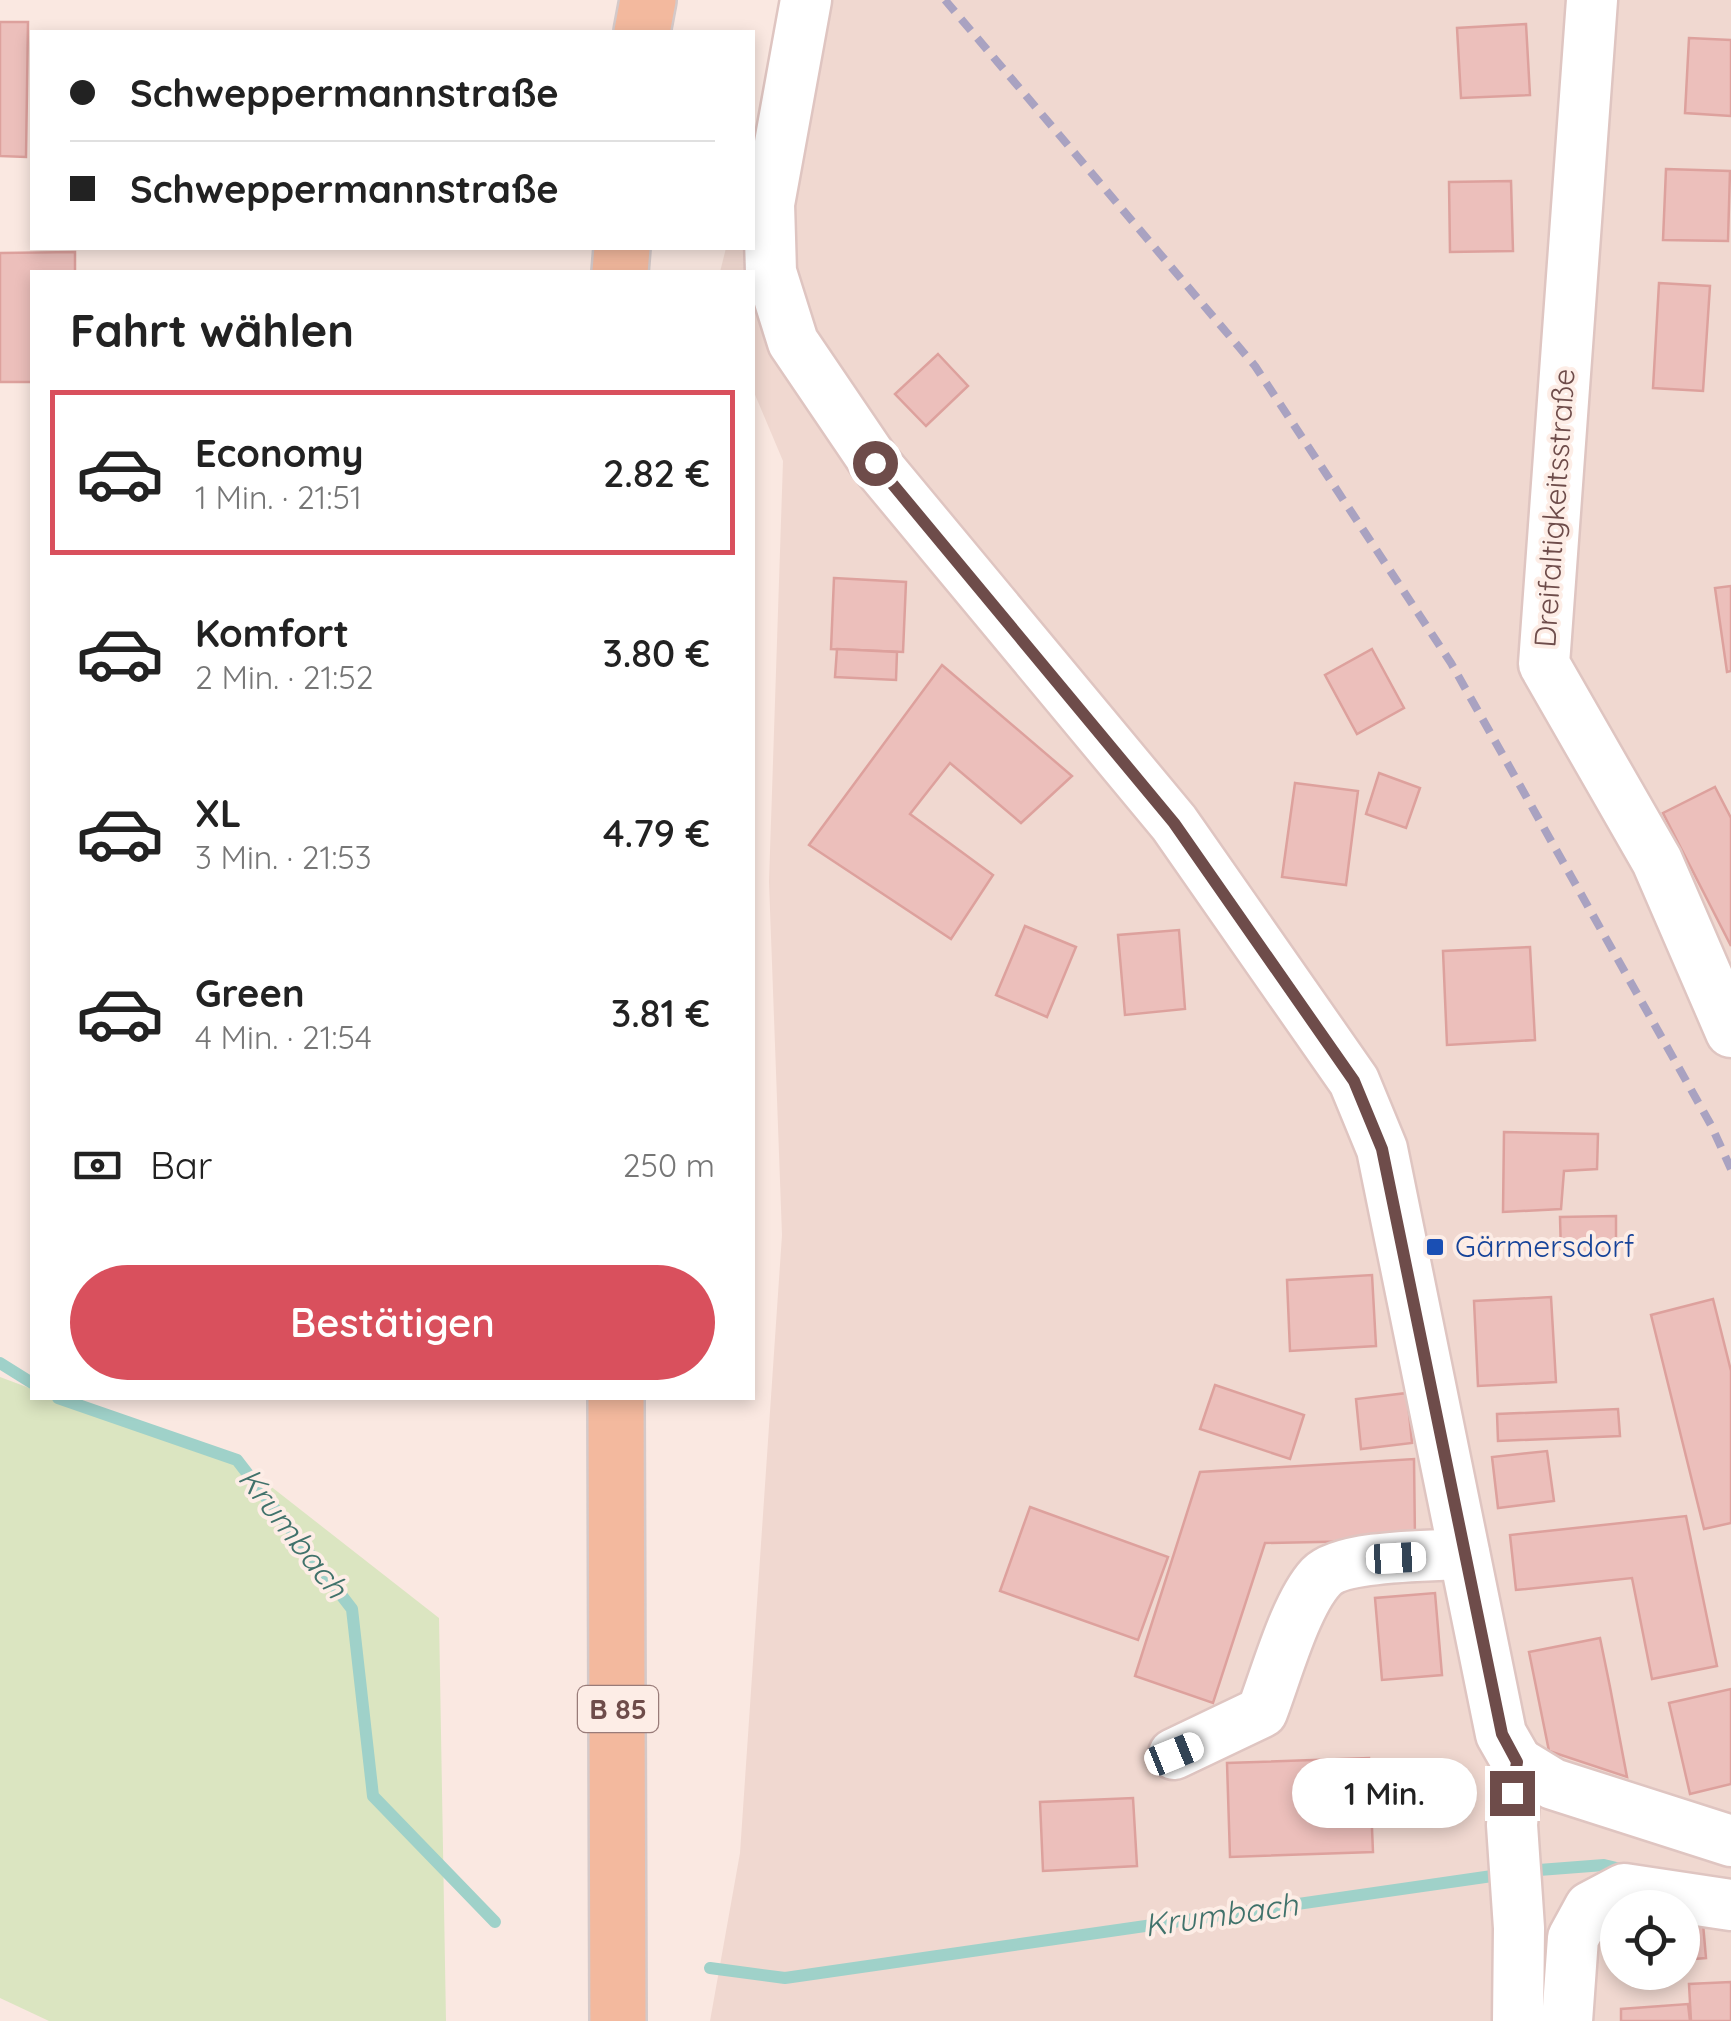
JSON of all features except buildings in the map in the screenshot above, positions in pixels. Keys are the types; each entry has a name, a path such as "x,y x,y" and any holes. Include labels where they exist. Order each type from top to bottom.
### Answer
{"main road":[{"path":"642,30 648,0"},
{"name":"B 85","path":"616,1400 618,2021"}],"street":[{"path":"806,0 769,204 771,272 793,342 875,463 1174,823 1354,1081 1382,1149 1502,1734 1517,1762 1553,1784 1731,1841"},
{"name":"Dreifaltigkeitsstraße","path":"1592,0 1544,664 1657,860 1731,1032"},
{"path":"1174,1754 1262,1712 1300,1613 1322,1575 1362,1561 1464,1554"},
{"path":"1517,1762 1512,1825 1519,1928 1518,2021"},
{"path":"1567,2021 1573,1938 1590,1907 1624,1889 1731,1905"}],"shaded area":[{"path":"787,0 1731,0 1731,2021 710,2021 740,1853 782,1235 769,882 783,461 755,395 755,270 720,270 726,250 755,250 755,132"}],"green space":[{"path":"0,1377 30,1388 30,1400 64,1400 237,1460 439,1618 446,2021 49,2021 0,1998"}],"waterway":[{"name":"Krumbach","path":"0,1363 30,1382"},
{"name":"Krumbach","path":"64,1400 237,1460 352,1609 373,1796 495,1922"},
{"name":"Krumbach","path":"1526,1871 1604,1865 1625,1870"},
{"name":"Krumbach","path":"710,1968 785,1978 1506,1874"}],"railway":[{"path":"945,0 1255,366 1451,663 1711,1125 1731,1169"}],"place":[{"name":"Gärmersdorf","path":"1435,1247"}],"route":[{"path":"875,463 1174,823 1354,1081 1382,1149 1502,1734 1517,1762 1512,1793"}]}
